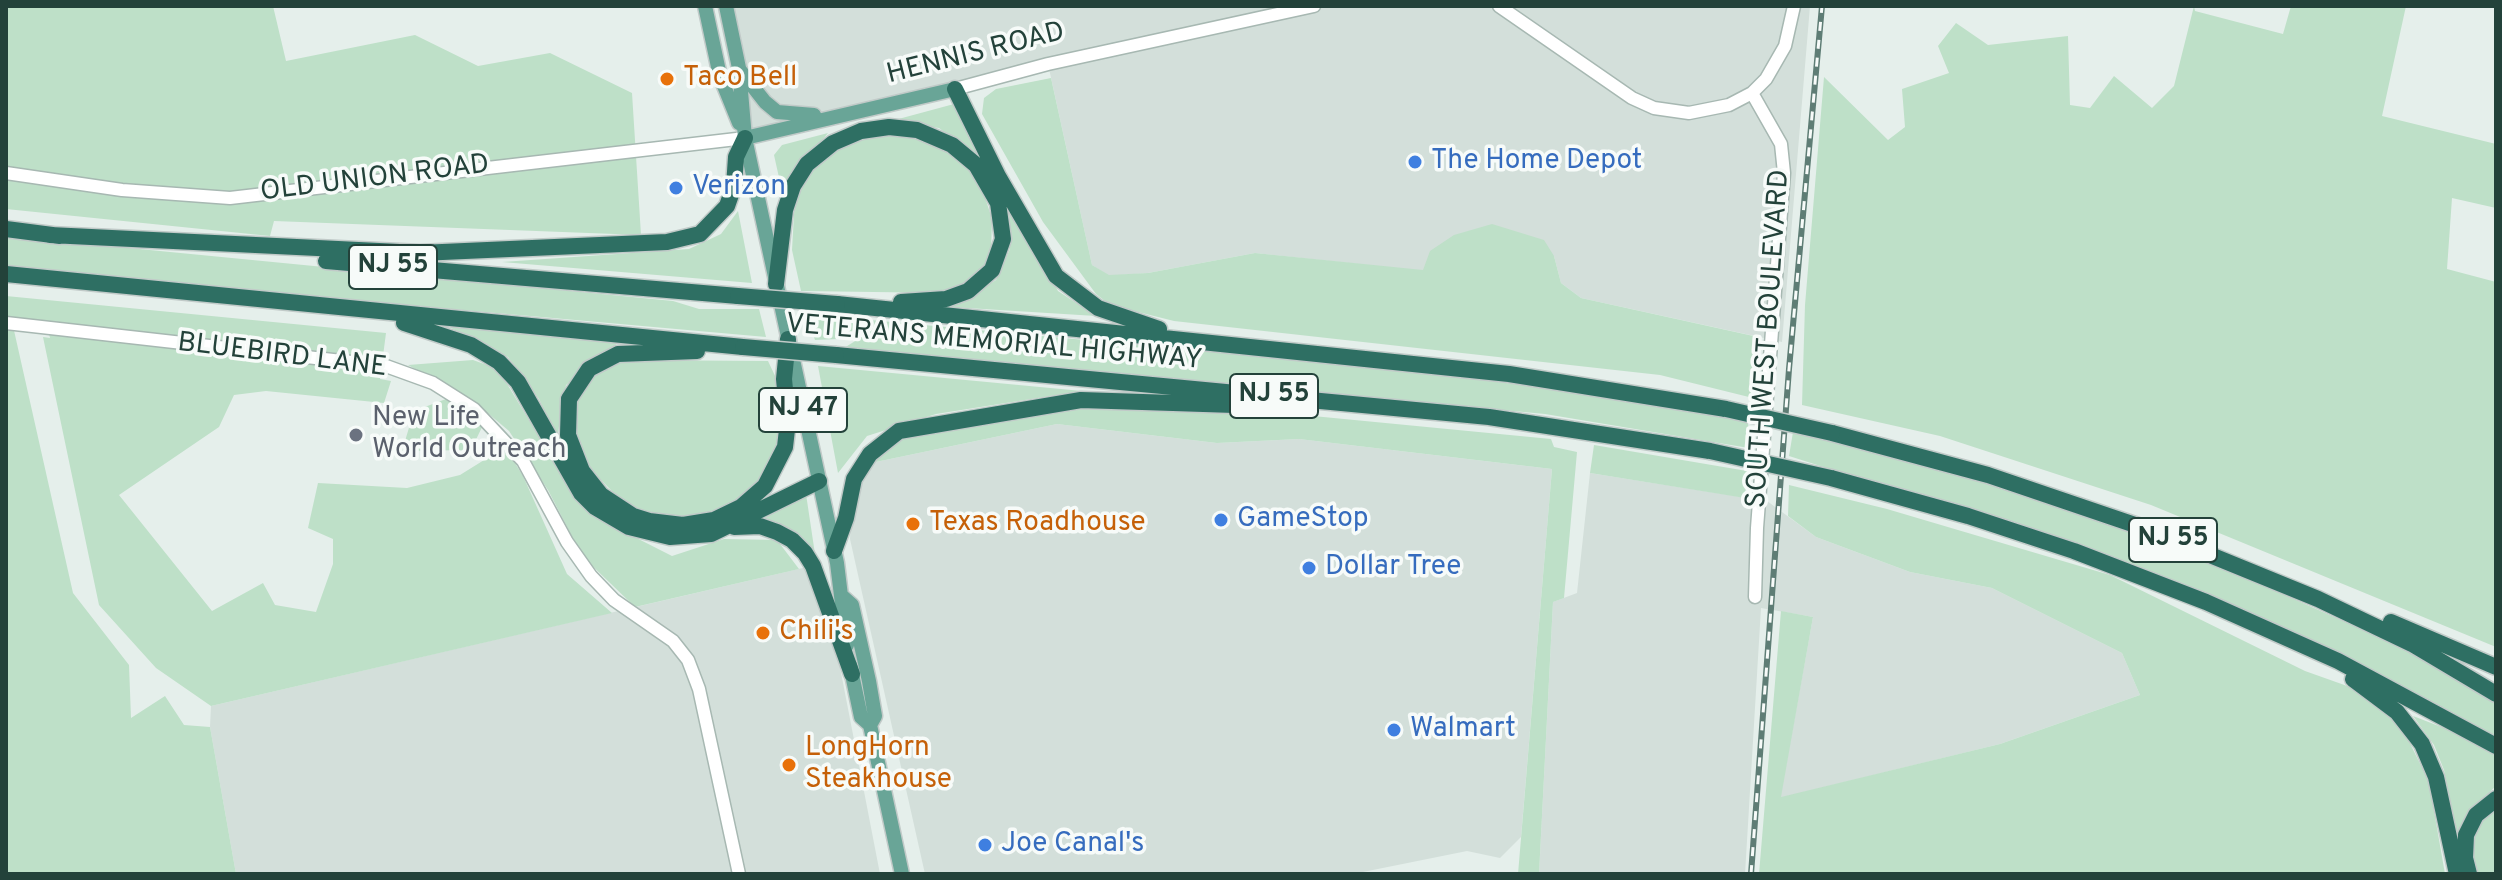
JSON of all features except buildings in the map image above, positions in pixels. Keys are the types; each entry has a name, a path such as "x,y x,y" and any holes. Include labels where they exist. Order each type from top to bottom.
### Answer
{"highway":[{"path":"955,89 1043,257 1065,285 1086,302 1123,319 1161,329 1347,356"},
{"path":"776,284 785,210 793,186 807,164 833,143 874,128 917,130 952,145 976,165 992,189 1003,228 1001,251 983,280 968,291 946,299 837,304"},
{"path":"50,235 433,254 667,242 700,234 722,214 731,197 736,157 745,138"},
{"name":"VETERANS MEMORIAL HIGHWAY","path":"6,229 837,304 1347,356 1613,388 1726,409 1935,459 2071,503 2318,599 2412,644 2496,694"},
{"name":"VETERANS MEMORIAL HIGHWAY","path":"6,274 344,309 1449,413 1561,426 1710,451 1831,478 1968,516 2074,551 2273,631 2496,746"},
{"path":"344,309 439,332 471,345 499,362 518,382 581,493 610,517 650,534 670,537 711,534 819,481"},
{"path":"743,347 618,354 597,363 582,376 569,399 568,435 582,471 601,495 633,516 674,525 714,520 755,496 774,473 785,447 788,421 784,379 788,339"},
{"path":"834,551 846,518 849,494 861,466 886,439 916,426 1105,399 1449,413"},
{"path":"728,528 768,529 792,540 805,553 813,566 852,674"},
{"path":"2318,599 2350,604 2496,667"},
{"path":"2273,631 2376,695 2397,712 2416,734 2436,777 2457,874"},
{"path":"2469,874 2466,835 2476,815 2496,799"}],"main road":[{"name":"NJ 47","path":"705,6 720,76 745,138"},
{"name":"NJ 47","path":"728,8 739,68 745,138 834,551 852,674 861,717 870,725 901,872"},
{"path":"739,68 765,102 777,112 803,116 837,110 853,111"},
{"name":"HENNIS ROAD","path":"745,138 955,89"},
{"name":"NJ 47","path":"843,597 852,605 869,681 875,716 870,725"}],"street":[{"name":"HENNIS ROAD","path":"955,89 1048,64 1314,6"},
{"path":"1499,6 1632,98 1654,108 1677,113 1702,112 1729,105 1752,93 1780,58 1794,6"},
{"name":"SOUTH WEST BOULEVARD","path":"1752,93 1781,144 1784,173 1757,528 1755,597"},
{"name":"OLD UNION ROAD","path":"6,173 122,190 230,198 745,138"},
{"name":"BLUEBIRD LANE","path":"6,323 386,366 433,383 474,409 523,461 567,542 591,576 624,608 673,641 688,660 699,689 739,874"}],"shaded area":[{"path":"717,6 1810,6 1782,342 1581,298 1561,283 1554,256 1423,271 1255,253 1148,273 1109,276 1092,265 1048,64 745,138"},
{"path":"1057,424 1217,443 1299,439 1552,469 1521,837 1500,858 1467,851 1353,874 925,874 850,539 852,493 871,463"},
{"path":"1590,473 1767,501 1816,537 1910,572 1992,588 2122,653 2140,695 2000,744 1780,798 1813,617 1761,608 1745,874 1539,874 1553,602 1577,593"},
{"path":"820,564 880,874 236,874 210,727 211,706"}],"green space":[{"path":"6,6 273,6 286,61 415,35 478,66 550,53 632,93 641,235 274,221 270,236 6,209"},
{"path":"2194,6 2195,11 2283,34 2291,6 2406,6 2382,116 2496,144 2496,208 2452,198 2447,269 2496,282 2496,647 2151,505 1940,436 1802,405 1805,305 1824,77 1888,140 1905,127 1902,89 1949,73 1938,46 1956,23 1988,45 2068,36 2070,105 2090,108 2114,76 2152,108 2174,86"},
{"path":"1051,78 1092,265 1109,275 1148,273 1255,253 1423,270 1430,251 1454,235 1492,224 1544,240 1554,256 1561,283 1581,298 1758,337 1757,399 1660,375 1174,321 1110,305 1096,294 1043,222 982,114 984,98 996,89"},
{"path":"954,104 982,161 939,128 891,121"},
{"path":"828,133 782,191 774,155 782,145"},
{"path":"880,133 939,141 966,161 982,188 992,219 991,252 979,277 946,293 801,291 792,250 795,197 810,172 839,145"},
{"path":"1009,205 1058,291 1096,316 951,307 996,280 1010,249"},
{"path":"738,211 752,283 502,262 689,249 721,234"},
{"path":"6,236 673,301 699,309 759,309 766,337 137,281 6,265"},
{"path":"6,296 386,333 380,379 391,381 384,403 266,391 234,395 219,427 119,495 212,611 263,583 275,605 316,612 333,564 333,539 308,528 318,483 407,488 460,475 505,447 523,476 567,574 612,613 211,706 156,668 99,605 43,337 50,338 48,330 13,326 73,593 129,665 131,718 165,696 184,725 210,727 236,874 6,874"},
{"path":"806,314 1385,368 1667,403 1748,420 1749,448 1545,414 844,348 860,338 815,340"},
{"path":"447,326 619,342 566,385 557,438 539,399 508,357"},
{"path":"473,360 498,369 558,468 593,516 672,556 724,539 777,540 799,569 635,607 582,556 548,490 509,431 477,404 408,365"},
{"path":"623,360 768,361 776,378 783,439 762,477 733,506 696,517 657,518 620,499 589,468 573,432 578,398 592,376"},
{"path":"818,366 1082,391 936,414 867,436 838,473"},
{"path":"446,399 483,425 471,450 402,451 414,411"},
{"path":"1092,407 1313,416 1551,439 1554,447 1577,452 1564,598 1553,602 1539,874 1518,874 1552,469 1299,439 1217,443 1057,424 871,463 901,439 963,425"},
{"path":"1793,432 1881,450 2164,541 2399,646 2496,704 2496,740 2308,638 2113,559 1789,456"},
{"path":"1594,445 1747,471 1745,498 1590,473"},
{"path":"1789,485 1887,509 2110,575 2305,671 2350,687 2402,727 2429,782 2445,874 1759,874 1781,611 1813,617 1781,797 2000,744 2140,695 2122,653 1992,588 1910,572 1816,537 1788,516"},
{"path":"806,494 815,554 787,528 763,519"},
{"path":"2413,716 2475,740 2496,753 2496,786 2469,812 2458,850 2444,770 2434,745"},
{"path":"2496,806 2496,874 2479,874 2471,862 2473,832 2487,811"}],"railway":[{"path":"1751,874 1789,369 1822,6"}],"place":[{"name":"Taco Bell","path":"667,79"},
{"name":"The Home Depot","path":"1415,162"},
{"name":"Verizon","path":"676,188"},
{"name":"New Life World Outreach","path":"356,435"},
{"name":"GameStop","path":"1221,520"},
{"name":"Texas Roadhouse","path":"913,524"},
{"name":"Dollar Tree","path":"1309,568"},
{"name":"Chili's","path":"763,633"},
{"name":"Walmart","path":"1394,730"},
{"name":"LongHorn Steakhouse","path":"789,765"},
{"name":"Joe Canal's","path":"985,845"}]}
